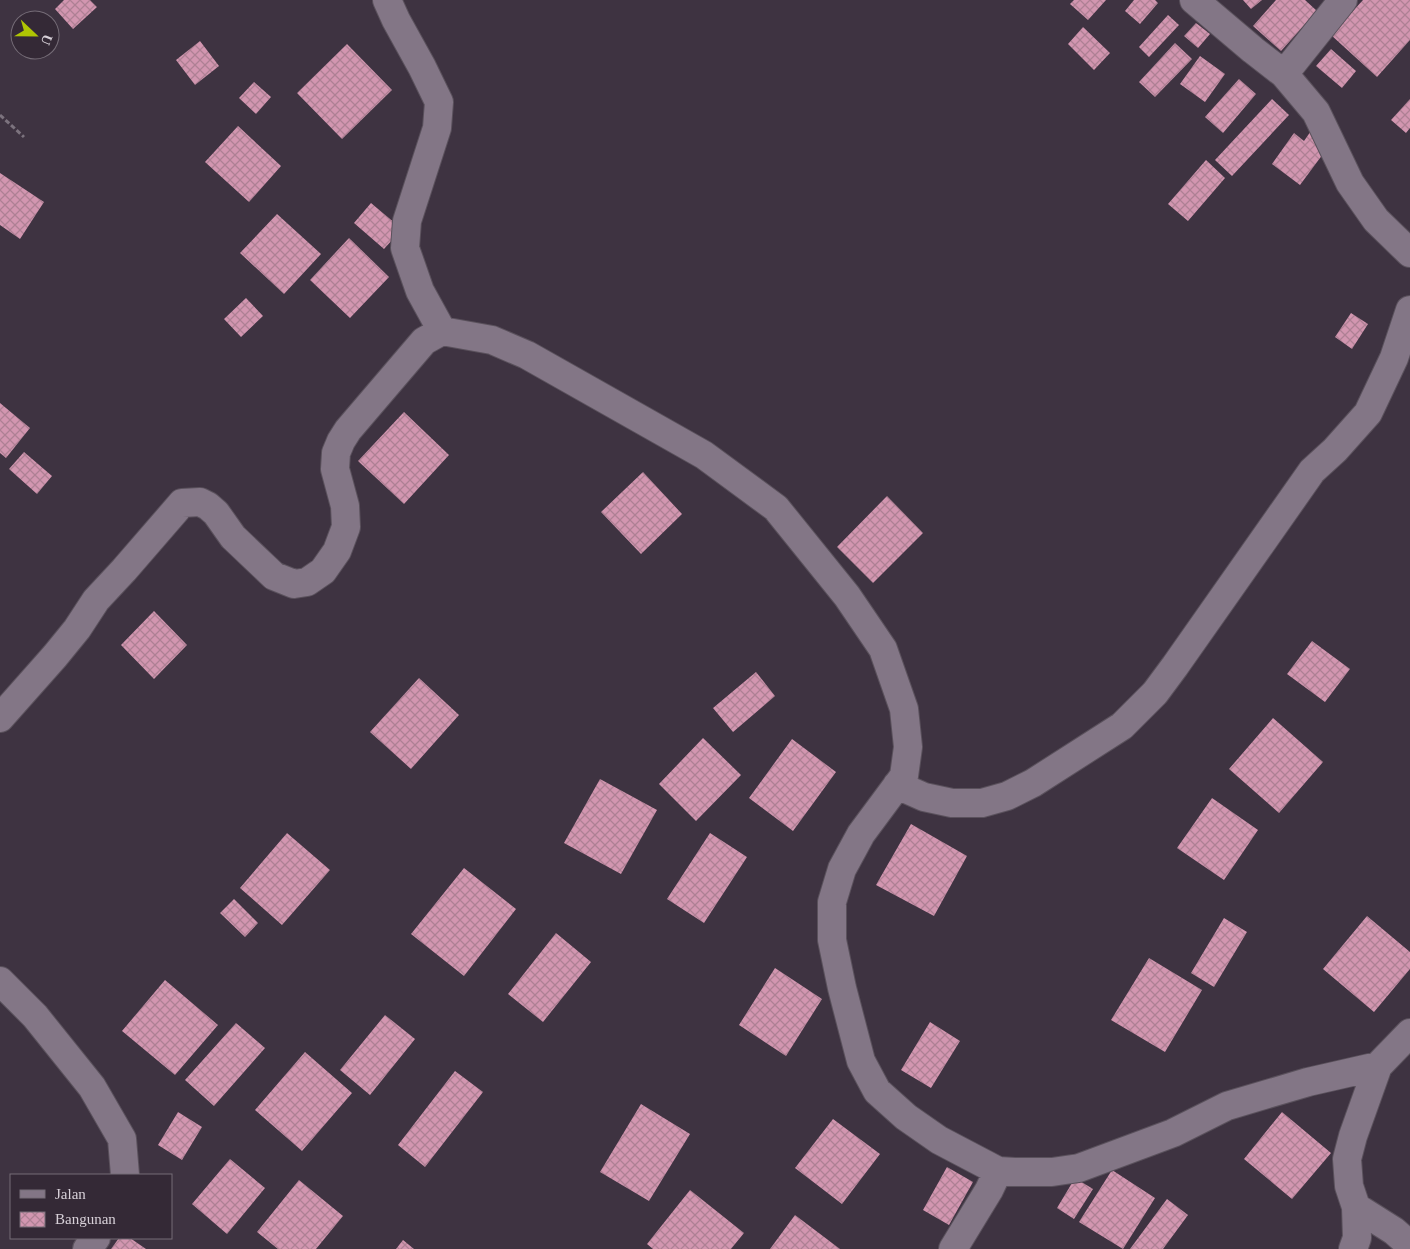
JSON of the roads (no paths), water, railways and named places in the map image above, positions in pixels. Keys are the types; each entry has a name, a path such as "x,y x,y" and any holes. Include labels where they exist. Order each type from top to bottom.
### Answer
{"street":[{"path":"387,0 439,102 436,128 407,221 406,248 420,291 442,331"},
{"path":"1194,0 1284,74 1316,112 1350,183 1376,220 1410,253"},
{"path":"1284,74 1343,0"},
{"path":"897,785 924,797 952,803 982,803 1007,796 1033,783 1122,726 1155,693 1312,471 1335,450 1368,413 1394,358 1410,310"},
{"path":"0,718 55,656 96,600 182,503 200,502 208,506 216,513 233,537 274,576 294,584 308,582 323,571 337,551 346,527 345,506 335,469 336,453 348,430 424,341 442,331 492,340 526,355 704,455 776,508 847,596 883,649 904,709 908,747 904,776 861,834 842,870 832,902 832,940 861,1061 877,1091 906,1117 939,1140 998,1171 1052,1172 1079,1168 1173,1133 1227,1106 1308,1082 1378,1066"},
{"path":"0,981 36,1016 92,1087 122,1139 125,1174"},
{"path":"1353,1249 1357,1238 1356,1207 1350,1186 1347,1159 1353,1136 1378,1066 1410,1033"},
{"path":"953,1249 989,1190 998,1171"},
{"path":"1356,1207 1394,1231 1410,1245"},
{"path":"87,1249 95,1239"}]}
